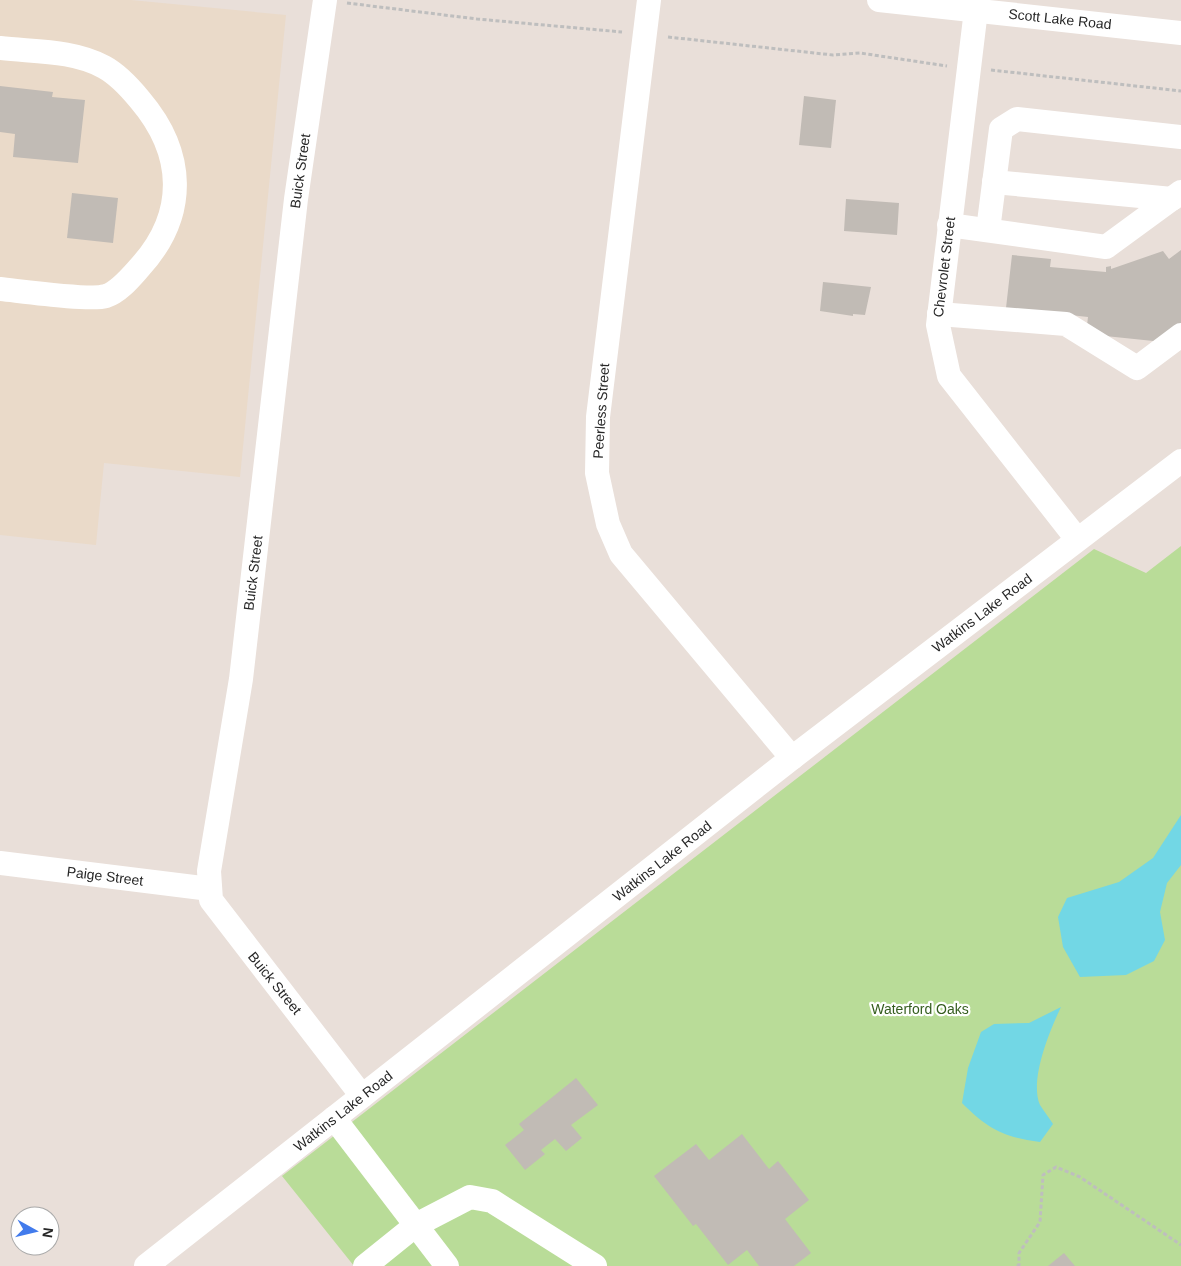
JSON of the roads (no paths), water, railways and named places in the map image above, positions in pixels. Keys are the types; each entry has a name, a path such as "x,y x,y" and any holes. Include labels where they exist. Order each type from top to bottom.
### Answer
{"street":[{"name":"Peerless Street","path":"649,0 601,388 598,417 597,473 608,524 622,554 792,758"},
{"name":"Scott Lake Road","path":"879,0 1181,33"},
{"name":"Buick Street","path":"336,1 296,199 241,679 209,871 211,900 362,1096"},
{"name":"Chevrolet Street","path":"976,10 938,326 949,376 1077,539"},
{"path":"0,48 79,56 105,68 134,92 156,118 171,150 176,186 169,222 152,254 128,281 106,296 79,296 0,289"},
{"path":"988,230 1001,129 1017,119 1181,136"},
{"path":"994,182 1176,196"},
{"path":"949,225 1106,247 1176,196"},
{"path":"939,314 1066,324 1137,368 1181,335"},
{"name":"Watkins Lake Road","path":"146,1266 792,758 1181,461"},
{"name":"Paige Street","path":"0,863 210,889"},
{"path":"334,1118 447,1266"},
{"path":"365,1266 416,1225 470,1197 492,1201 594,1266"}],"water":[{"path":"1181,815 1181,865 1167,883 1160,912 1165,940 1154,961 1126,975 1080,977 1063,947 1058,917 1067,898 1119,882 1153,858"},
{"path":"1061,1007 1042,1055 1037,1082 1037,1095 1040,1105 1053,1124 1040,1142 1006,1134 988,1125 962,1103 968,1068 981,1032 994,1024 1029,1023"}],"park label":[{"name":"Waterford Oaks","path":"920,1009"}]}
